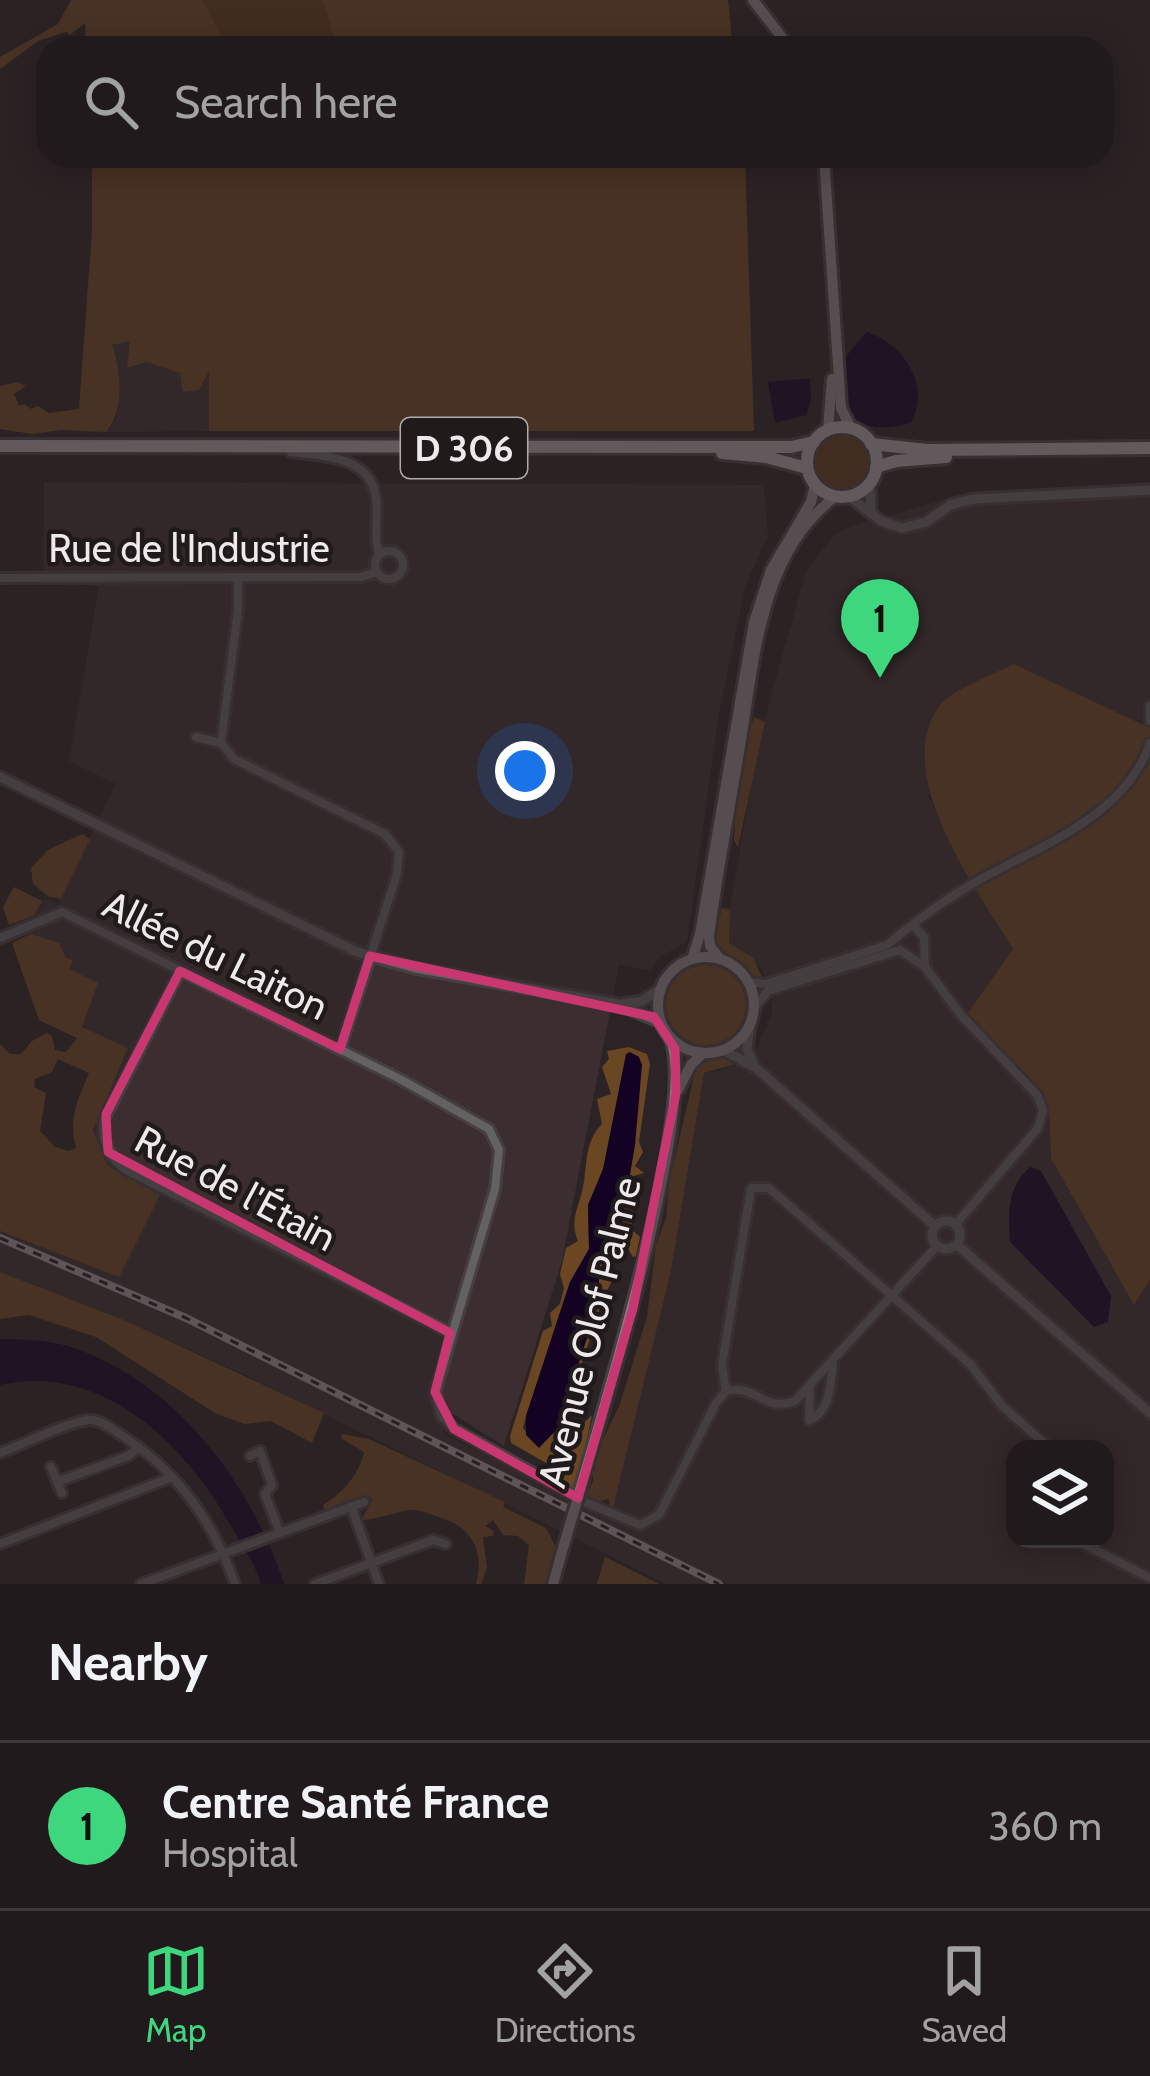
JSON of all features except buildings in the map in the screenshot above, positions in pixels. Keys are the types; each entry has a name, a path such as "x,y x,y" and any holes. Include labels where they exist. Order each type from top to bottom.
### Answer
{"main road":[{"path":"753,0 781,36"},
{"path":"825,168 841,407 851,428 871,444 927,450 1150,452"},
{"path":"828,430 834,334"},
{"path":"692,959 764,587 811,502 814,485 807,469 814,442 828,430 851,428"},
{"name":"D 306","path":"0,446 662,447 814,442"},
{"path":"720,959 709,936 743,708 760,632 774,586 799,539 842,497 870,483 876,467 871,444"},
{"name":"D 306","path":"662,447 766,457 807,469"},
{"path":"876,467 960,457 1150,452"},
{"path":"814,485 842,497"},
{"path":"692,959 720,959 733,965 748,982 754,1008 750,1024 739,1040 723,1050 703,1053 685,1048 661,1022 660,989 673,970 692,959"},
{"name":"Avenue Olof Palme","path":"553,1584 633,1308 676,1093 678,1060 670,1037"},
{"name":"Avenue Olof Palme","path":"676,1093 703,1053"}],"street":[{"path":"266,448 336,458 362,471 376,498 377,572 394,578 403,569 397,553 379,554"},
{"path":"870,483 871,512"},
{"path":"842,497 880,521 902,528 918,526 960,501 1150,490"},
{"name":"Rue de l'Industrie","path":"0,578 362,578 377,572"},
{"path":"221,743 238,578"},
{"path":"1150,706 1150,721"},
{"path":"196,736 221,743 234,759 385,834 395,844 399,864 340,1049"},
{"path":"748,982 766,984 882,947 963,889 1090,817 1132,776 1150,743"},
{"path":"0,777 370,956 618,1004 661,1022"},
{"name":"Allée du Laiton","path":"0,938 62,912 474,1118 496,1141 499,1160 450,1333"},
{"path":"915,927 922,933 925,968"},
{"path":"896,938 900,950"},
{"path":"910,955 923,947"},
{"path":"754,1008 768,991 900,950 925,968 960,1015 1037,1095 1043,1110 1038,1129 956,1224"},
{"name":"Rue de l'Étain","path":"180,971 104,1119 103,1138 113,1160 450,1333"},
{"path":"618,1004 643,1000 660,989"},
{"path":"750,1024 747,1049 756,1068"},
{"path":"723,1050 756,1068 935,1226"},
{"path":"450,1333 434,1392 448,1425 630,1523 652,1522 726,1391 722,1365 752,1188 769,1188 971,1365 997,1400 1041,1440"},
{"path":"945,1221 956,1224 961,1234 957,1245 947,1250 937,1246 932,1236 935,1226 945,1221"},
{"path":"957,1245 1150,1413"},
{"path":"726,1391 740,1388 782,1406 795,1401 937,1246"},
{"path":"810,1386 809,1420 818,1417 824,1407 833,1364"},
{"path":"0,1453 92,1420 139,1447 172,1477 228,1552 235,1584"},
{"path":"57,1482 128,1456 139,1447"},
{"path":"250,1456 260,1451 272,1485 265,1494 276,1534"},
{"path":"51,1467 62,1493"},
{"path":"0,1544 172,1477"},
{"path":"144,1584 364,1502"},
{"path":"351,1506 379,1584"},
{"path":"315,1584 433,1540 446,1544"},
{"path":"1092,1548 1150,1578"}],"highlighted area":[{"path":"370,956 654,1017 675,1049 676,1093 633,1308 578,1498 454,1429 435,1392 450,1333 108,1152 106,1114 180,971 340,1049"}],"shaded area":[{"path":"71,0 203,0 221,34 86,36 85,23 70,35 37,36 58,24"},
{"path":"203,0 322,0 335,36 221,36"},
{"path":"322,0 728,0 732,36 334,36"},
{"path":"36,37 36,42 0,69 0,57"},
{"path":"92,168 745,168 754,431 209,431 209,371 199,390 183,392 180,373 147,362 127,368 130,341 112,345 120,390 106,432 32,434 0,429 0,386 17,382 26,386 14,394 19,406 38,406 49,413 79,409"},
{"path":"867,332 892,346 910,368 918,394 911,422 869,426 850,414 844,403 842,367"},
{"path":"131,340 128,369 147,362 209,367 209,431 106,432 117,418 111,344"},
{"path":"810,378 806,415 775,423 768,382"},
{"path":"841,432 861,441 870,461 861,481 841,490 821,481 812,461 821,441"},
{"path":"44,482 764,485 768,536 745,587 718,719 687,942 659,957 650,970 619,965 562,1261 504,1446 453,1414 442,1433 610,1518 671,1271 704,1073 720,1071 756,1051 772,1012 772,996 761,968 728,943 728,919 759,739 806,571 832,537 850,527 932,503 978,494 1150,484 1150,728 1014,664 928,796 1013,949 966,1017 1050,1107 1135,1304 1150,1280 1150,1584 667,1584 252,1378 124,1320 0,1272 0,1231 119,1276 108,1166 93,1129 103,1104 66,958 64,951 31,934 24,937 44,898 58,904 116,784 69,761 99,586 43,582"},
{"path":"1014,664 1150,728 1150,1280 1134,1305 1051,1158 1049,1106 965,1017 1013,949 944,829 925,762 927,732 947,699"},
{"path":"754,717 765,722 738,847 734,841 738,769"},
{"path":"82,834 90,839 61,899 49,897 33,884 31,868 48,850"},
{"path":"14,887 42,901 35,915 9,925 3,907"},
{"path":"722,908 730,909 729,943 753,958 764,981 713,941"},
{"path":"31,934 59,943 66,958 73,960 69,969 98,983 82,1027 128,1048 93,1130 108,1166 160,1195 119,1277 0,1231 0,1044 10,1054 21,1054 47,1033 55,1050 66,1052 77,1038 39,1020 12,943","holes":["58,1059 89,1073 74,1118 76,1148 55,1147 40,1131 46,1093 34,1087 35,1079 52,1072"]},
{"path":"706,965 734,977 746,1005 734,1033 706,1045 678,1033 666,1005 678,977"},
{"path":"629,1047 647,1054 650,1064 639,1142 643,1152 635,1166 644,1173 634,1176 631,1229 640,1237 636,1256 627,1247 617,1247 612,1280 563,1421 578,1429 592,1415 575,1494 566,1490 546,1463 511,1443 510,1436 543,1331 552,1326 550,1313 560,1304 566,1248 578,1241 574,1222 587,1156 602,1124 597,1099 611,1094 602,1067 609,1059 607,1051","holes":["603,1169 622,1221 607,1237 599,1265 599,1301 557,1429 537,1446 523,1428 570,1282 589,1249 588,1205"]},
{"path":"630,1052 642,1065 622,1222 607,1237 599,1265 599,1301 557,1429 539,1448 526,1435 526,1416 570,1282 589,1249 588,1205 603,1169"},
{"path":"732,1055 739,1063 704,1073 671,1271 612,1512 604,1508 608,1499 594,1503 584,1498 593,1481 593,1461 620,1404 647,1317 656,1245 666,1218 669,1182 697,1064"},
{"path":"1030,1167 1041,1171 1111,1296 1108,1322 1094,1327 1010,1242 1013,1192"},
{"path":"0,1272 124,1320 324,1413 312,1443 271,1421 245,1424 215,1413 96,1337 29,1315 0,1319"},
{"path":"0,1339 74,1348 111,1364 177,1412 205,1442 252,1510 284,1584 261,1584 212,1496 165,1440 137,1416 73,1386 37,1381 0,1385"},
{"path":"342,1434 369,1439 505,1502 503,1507 546,1528 558,1551 546,1584 524,1584 529,1545 518,1536 503,1535 493,1520 485,1526 494,1531 493,1536 483,1537 487,1568 481,1584 476,1584 477,1551 467,1533 450,1521 413,1510 361,1520 370,1497 326,1513 323,1505 349,1483 364,1452 341,1438"},
{"path":"605,1557 659,1584 597,1584"}],"railway":[{"path":"0,1238 186,1318 719,1584"}],"place":[{"name":"Centre Santé France","path":"880,678"}]}
